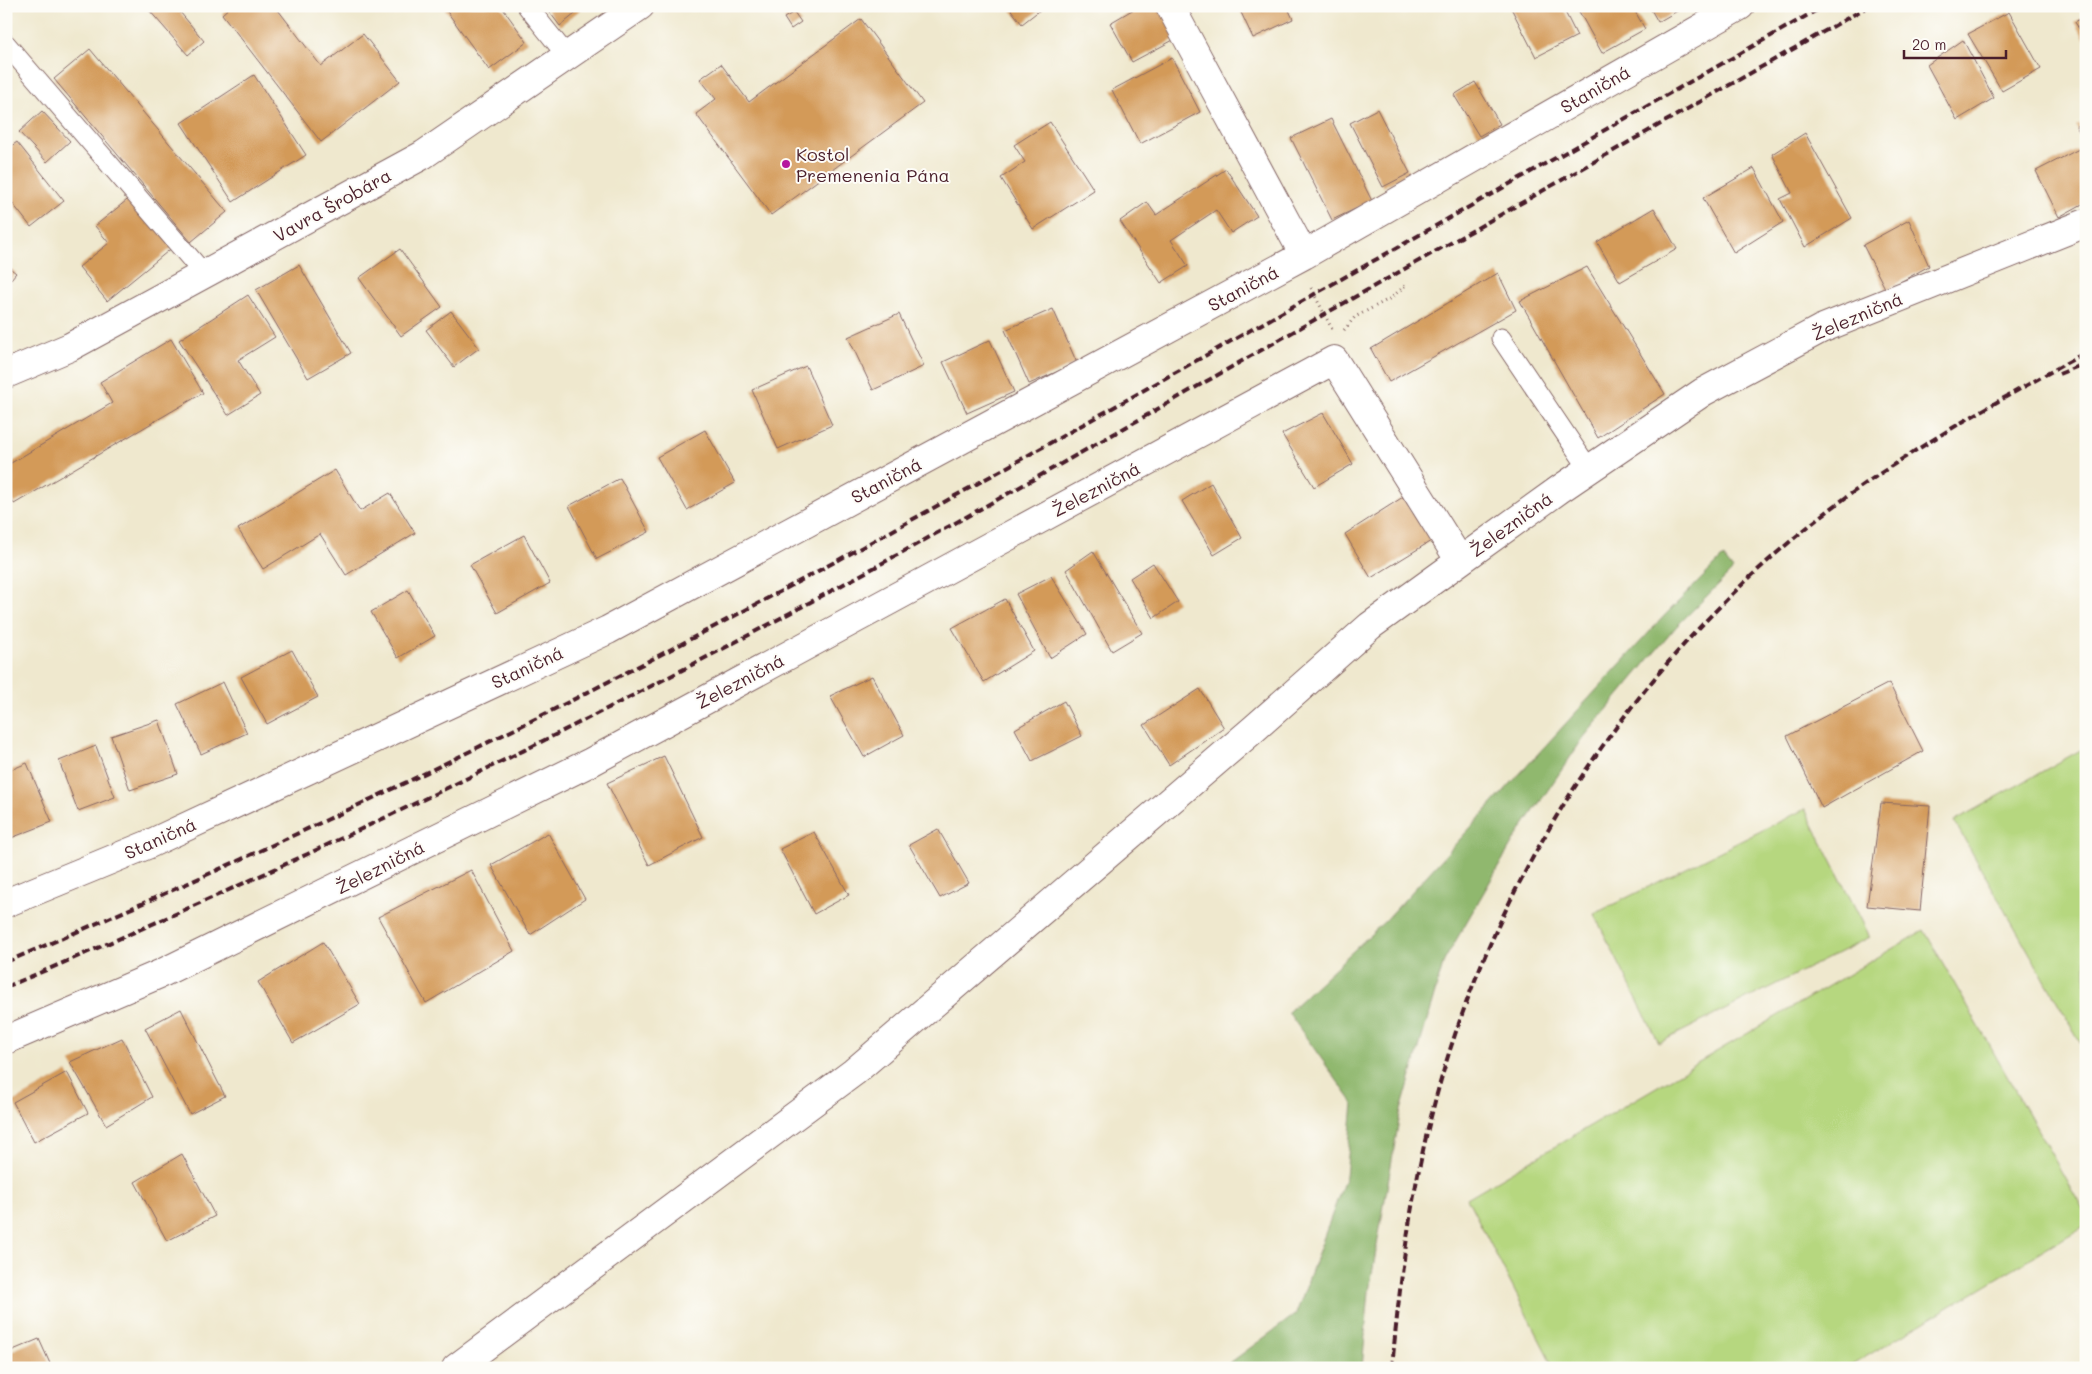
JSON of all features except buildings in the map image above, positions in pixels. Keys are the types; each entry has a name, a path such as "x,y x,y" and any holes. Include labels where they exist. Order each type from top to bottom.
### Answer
{"street":[{"name":"Vavra Šrobára","path":"6,374 70,347 423,155 640,6"},
{"path":"1170,6 1304,255"},
{"name":"Staničná","path":"6,903 147,845 608,630 1304,255 1740,6"},
{"name":"Železničná","path":"6,1040 180,964 591,762 1334,360 1460,561 1589,469 1703,392 1821,329 2086,223"},
{"path":"456,1368 854,1072 1248,735 1370,626 1460,561"}],"lane":[{"path":"527,6 567,56"},
{"path":"6,44 204,274"},
{"path":"1501,338 1589,469"}],"path":[{"path":"1304,255 1310,286 1332,328 1339,335 1355,317 1391,298 1407,284"}],"green space":[{"path":"1723,557 1733,570 1675,628 1584,737 1514,840 1444,961 1400,1114 1369,1291 1362,1368 1223,1368 1296,1314 1346,1176 1353,1103 1288,1012 1386,920 1665,615"},
{"path":"2086,747 2086,1052 1954,821"},
{"path":"1805,809 1870,937 1659,1043 1594,914"},
{"path":"1924,930 2086,1215 2086,1225 1847,1368 1554,1368 1467,1198"}],"railway":[{"path":"6,962 304,831 451,761 669,650 815,573 1032,453 1824,6"},
{"path":"6,987 304,856 500,762 694,664 985,507 1869,6"},
{"path":"1392,1368 1403,1268 1419,1170 1434,1105 1462,1015 1497,928 1540,844 1590,763 1647,687 1710,617 1778,552 1852,493 1909,455 2086,352"},
{"path":"2059,374 2086,363"}],"place":[{"name":"Kostol Premenenia Pána","path":"786,164"}]}
